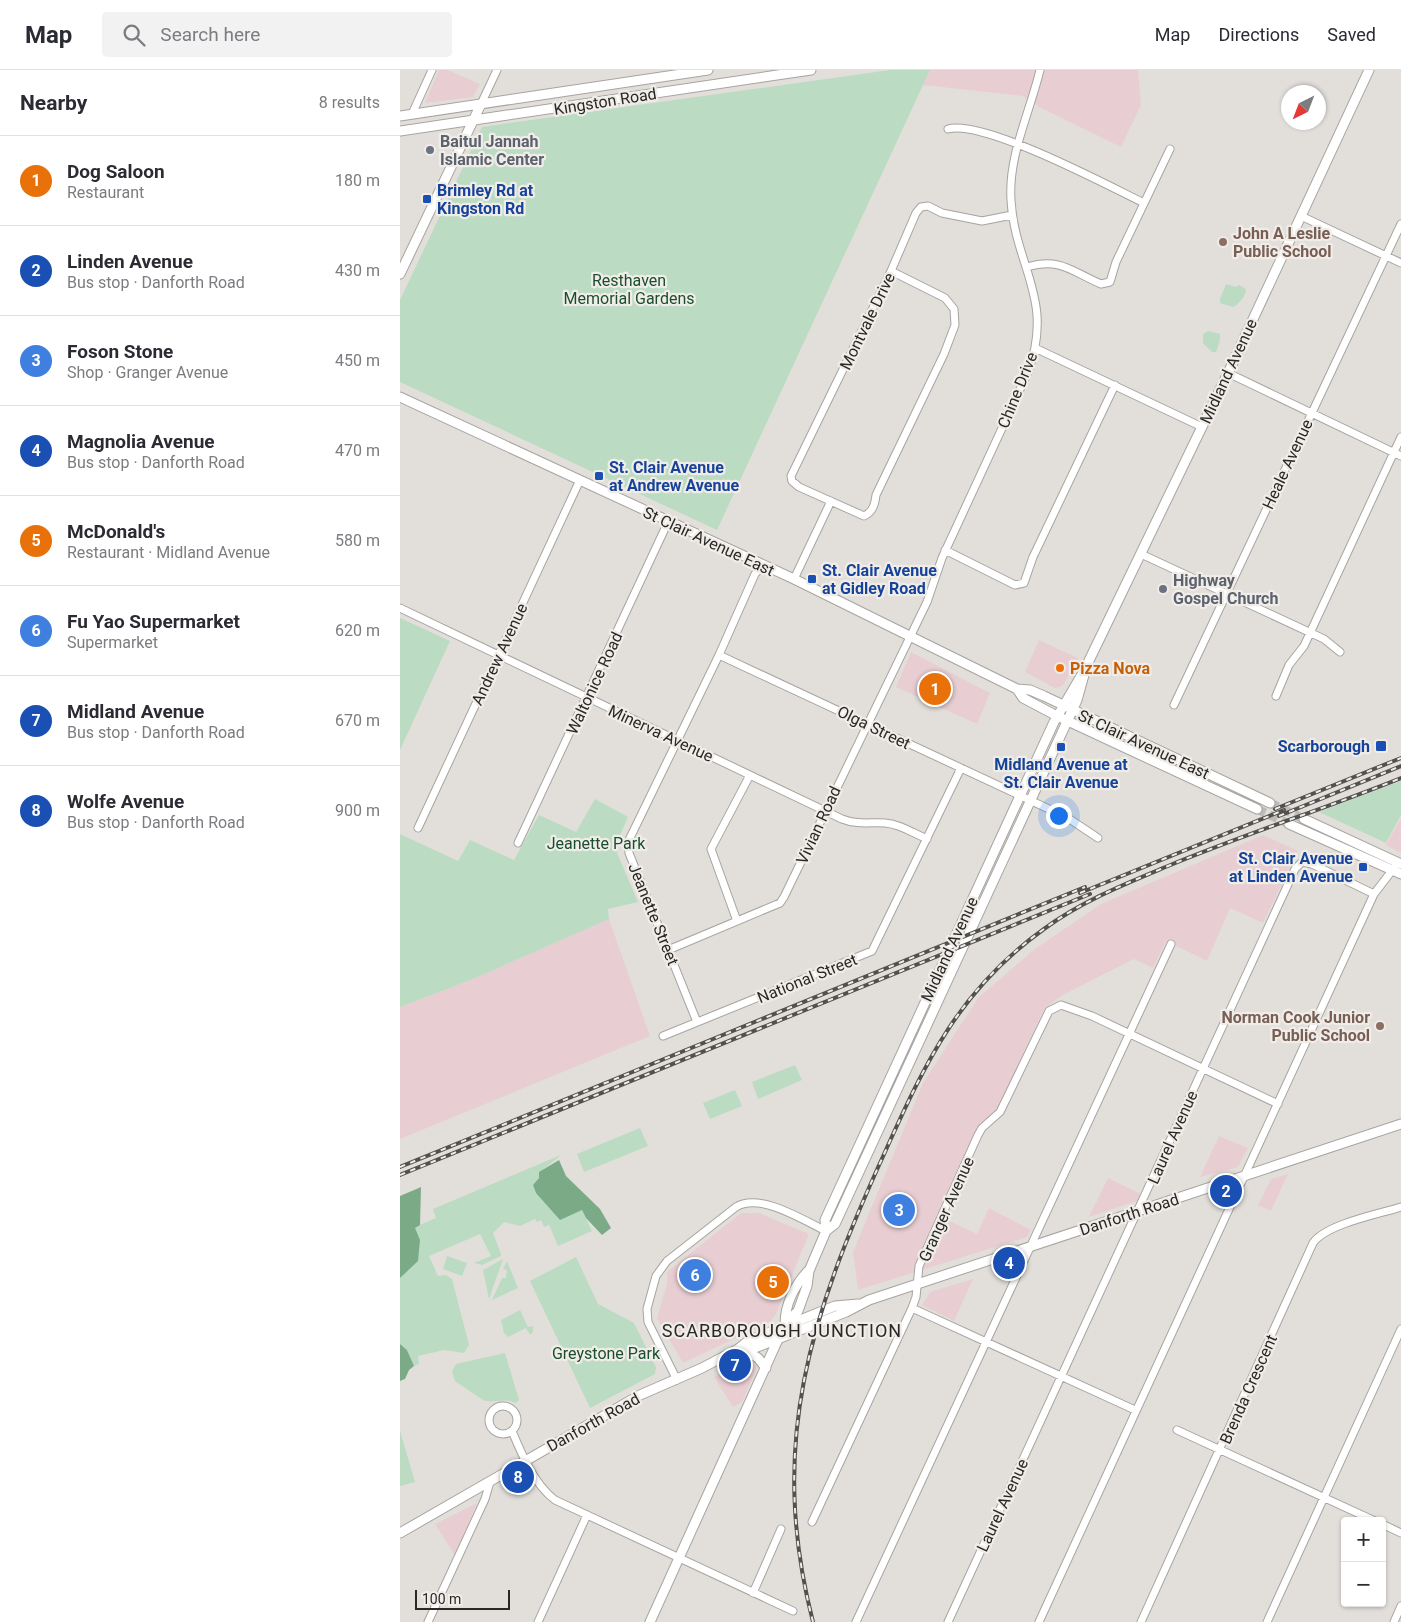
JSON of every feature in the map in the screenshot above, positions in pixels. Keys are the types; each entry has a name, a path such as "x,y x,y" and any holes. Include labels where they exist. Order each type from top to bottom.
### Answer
{"main road":[{"name":"Kingston Road","path":"400,116 708,70"},
{"name":"Kingston Road","path":"400,131 811,70"},
{"name":"Midland Avenue","path":"826,1231 835,1224 1066,721 1067,707 1228,373 1369,70"},
{"path":"400,274 481,104"},
{"name":"St Clair Avenue East","path":"400,397 794,579 908,637 1017,689 1030,690 1270,803"},
{"name":"St Clair Avenue East","path":"1017,689 1023,698 1066,721 1256,809"},
{"name":"Midland Avenue","path":"650,1622 785,1324 798,1311 807,1286 809,1271 826,1231 825,1220 829,1211 1057,716 1067,707"},
{"path":"1304,819 1400,863"},
{"path":"1289,824 1401,874"},
{"name":"Danforth Road","path":"742,1350 748,1340 835,1306 858,1304 1401,1124"},
{"name":"Danforth Road","path":"400,1532 640,1395 742,1350 846,1312 858,1304"},
{"path":"742,1350 758,1358 766,1368"}],"street":[{"path":"412,114 432,70"},
{"path":"481,104 498,70"},
{"name":"Chine Drive","path":"908,637 926,602 945,550 1022,387 1035,348 1037,310 1012,215 1011,181 1019,144 1040,70"},
{"path":"948,129 960,128 1011,140 1144,203"},
{"path":"1027,267 1045,262 1062,264 1101,284 1108,283 1170,149"},
{"name":"Montvale Drive","path":"831,501 796,485 791,476 891,271 916,213 924,206 932,207 942,213 982,221 1012,215"},
{"path":"1301,216 1401,262"},
{"name":"Heale Avenue","path":"1174,705 1401,224"},
{"path":"794,579 831,501 859,515 869,514 953,332 956,318 950,303 935,292 891,271"},
{"path":"1035,348 1202,427"},
{"path":"1228,373 1397,454"},
{"path":"945,550 1015,585 1024,583 1033,558 1115,385"},
{"path":"1276,696 1289,665 1301,652 1397,454 1401,437"},
{"name":"Andrew Avenue","path":"418,828 580,480"},
{"name":"Waltonice Road","path":"518,843 668,522"},
{"path":"1141,554 1331,642 1340,652"},
{"name":"Jeanette Street","path":"697,1022 629,853 628,842 678,741 755,574 763,565"},
{"name":"Minerva Avenue","path":"400,608 825,811 855,824 887,823 900,826 927,839"},
{"name":"Vivian Road","path":"668,950 780,904 908,637"},
{"name":"Olga Street","path":"719,654 1068,818 1098,838"},
{"name":"National Street","path":"663,1036 872,950 961,768"},
{"path":"737,921 711,849 750,776"},
{"name":"Laurel Avenue","path":"948,1622 1202,1069 1300,863 1312,864 1374,894"},
{"path":"1039,1622 1374,894 1391,870 1400,863"},
{"path":"856,1622 1170,944"},
{"name":"Granger Avenue","path":"812,1522 912,1308 918,1284 919,1266 978,1135 982,1128 1000,1112 1049,1011 1061,1005 1069,1007 1128,1034"},
{"path":"1128,1034 1278,1104"},
{"path":"677,1380 647,1319 647,1309 656,1276 665,1262 737,1206 748,1202 762,1203 826,1231"},
{"name":"Brenda Crescent","path":"1141,1622 1316,1238 1333,1228 1401,1207"},
{"path":"912,1308 1136,1410"},
{"path":"1267,1622 1401,1330"},
{"path":"1177,1430 1366,1517"},
{"path":"512,1431 525,1460 546,1494 679,1559 793,1611"},
{"path":"428,1622 485,1499 490,1482"},
{"path":"538,1622 587,1515"},
{"path":"1386,1526 1401,1532"},
{"path":"753,1593 782,1529"},
{"path":"1394,1622 1401,1606"}],"shaded area":[{"path":"439,70 448,70 480,84 473,97 425,103"},
{"path":"930,70 1138,70 1141,105 1121,147 1041,108 1023,96 923,85"},
{"path":"1039,640 1078,658 1064,684 1060,687 1055,688 1025,672"},
{"path":"911,652 990,693 977,724 896,687"},
{"path":"1401,818 1401,853 1386,845"},
{"path":"1263,835 1298,851 1263,923 1230,908 1207,961 1166,941 1153,968 1134,959 1061,996 1044,1009 996,1112 979,1127 939,1216 977,1234 989,1208 1031,1230 1027,1237 858,1290 853,1252 923,1083 978,998 1035,949 1101,904"},
{"path":"609,919 650,1036 400,1139 400,1007 473,979"},
{"path":"1219,1136 1248,1148 1238,1167 1200,1177"},
{"path":"1288,1174 1271,1211 1258,1205 1271,1179"},
{"path":"1108,1178 1141,1194 1137,1201 1089,1217"},
{"path":"741,1213 759,1213 809,1234 776,1314 770,1322 683,1363 657,1318 667,1284 667,1272"},
{"path":"973,1279 954,1321 922,1305 930,1292"},
{"path":"752,1359 757,1367 742,1402 733,1407 714,1377"},
{"path":"477,1503 455,1556 435,1524"}],"green space":[{"name":"Resthaven Memorial Gardens","path":"890,70 930,70 717,530 400,382 400,300 482,127"},
{"path":"1226,284 1236,287 1239,285 1246,289 1242,300 1233,307 1220,303"},
{"path":"1208,331 1220,334 1216,352 1212,352 1203,343 1203,334"},
{"path":"400,618 450,641 400,750"},
{"path":"1401,781 1401,815 1386,843 1319,812"},
{"name":"Jeanette Park","path":"595,799 628,817 618,840 617,853 638,902 608,909 609,919 473,979 400,1007 400,834 458,861 470,840 514,860 539,815 576,832"},
{"path":"795,1065 802,1080 758,1099 752,1082"},
{"path":"735,1090 742,1106 710,1119 703,1103"},
{"path":"640,1128 648,1146 584,1172 577,1154"},
{"path":"561,1155 540,1172 539,1178 533,1185 536,1193 582,1210 592,1231 558,1246 549,1225 544,1227 541,1220 537,1222 535,1219 520,1226 504,1222 493,1233 501,1256 482,1265 474,1263 491,1256 480,1234 429,1256 438,1276 446,1275 452,1279 469,1345 464,1353 444,1350 418,1356 419,1364 414,1366 407,1350 400,1344 400,1268 415,1227 436,1218 433,1209"},
{"path":"559,1160 566,1176 600,1209 611,1228 602,1235 586,1218 582,1210 560,1220 536,1193 533,1185 539,1178 539,1172"},
{"path":"421,1187 420,1225 415,1228 420,1240 418,1261 400,1278 400,1196"},
{"path":"447,1256 467,1263 462,1276 443,1269"},
{"name":"Greystone Park","path":"576,1257 598,1304 634,1323 656,1367 655,1374 590,1408 530,1281"},
{"path":"503,1259 489,1299 483,1270"},
{"path":"507,1261 518,1288 492,1300 502,1278 506,1278 507,1270 503,1269"},
{"path":"520,1310 528,1327 533,1326 533,1332 530,1335 526,1328 508,1337 504,1333 501,1320"},
{"path":"400,1344 407,1350 414,1366 409,1370 405,1379 400,1381"},
{"path":"505,1353 519,1400 516,1403 512,1401 483,1400 455,1381 452,1371 456,1364"},
{"path":"400,1431 415,1482 400,1486"}],"tunnel":[{"path":"1270,803 1304,819"},
{"path":"1257,809 1289,824"}],"railway":[{"path":"1275,809 1401,758"},
{"path":"1279,816 1401,766"},
{"path":"813,1622 800,1557 794,1496 796,1437 804,1381 818,1325 836,1269 859,1211 915,1087 948,1029 989,976 1044,929 1073,910 1120,886 1197,854 1401,778"},
{"path":"1080,893 1284,810"},
{"path":"400,1167 1085,887"},
{"path":"400,1175 1090,894"}],"place":[{"name":"Baitul Jannah Islamic Center","path":"430,150"},
{"name":"Brimley Rd at Kingston Rd","path":"427,199"},
{"name":"John A Leslie Public School","path":"1223,242"},
{"name":"St. Clair Avenue at Andrew Avenue","path":"599,476"},
{"name":"St. Clair Avenue at Gidley Road","path":"812,579"},
{"name":"Highway Gospel Church","path":"1163,589"},
{"name":"Pizza Nova","path":"1060,668"},
{"name":"Dog Saloon","path":"935,689"},
{"name":"Scarborough","path":"1381,746"},
{"name":"Midland Avenue at St. Clair Avenue","path":"1061,747"},
{"name":"St. Clair Avenue at Linden Avenue","path":"1363,867"},
{"name":"Norman Cook Junior Public School","path":"1380,1026"},
{"name":"Linden Avenue","path":"1226,1191"},
{"name":"Foson Stone","path":"899,1210"},
{"name":"Magnolia Avenue","path":"1009,1263"},
{"name":"Fu Yao Supermarket","path":"695,1275"},
{"name":"McDonald's","path":"773,1282"},
{"name":"Midland Avenue","path":"735,1365"},
{"name":"Wolfe Avenue","path":"518,1477"}],"district":[{"name":"SCARBOROUGH JUNCTION","path":"782,1331"}]}
